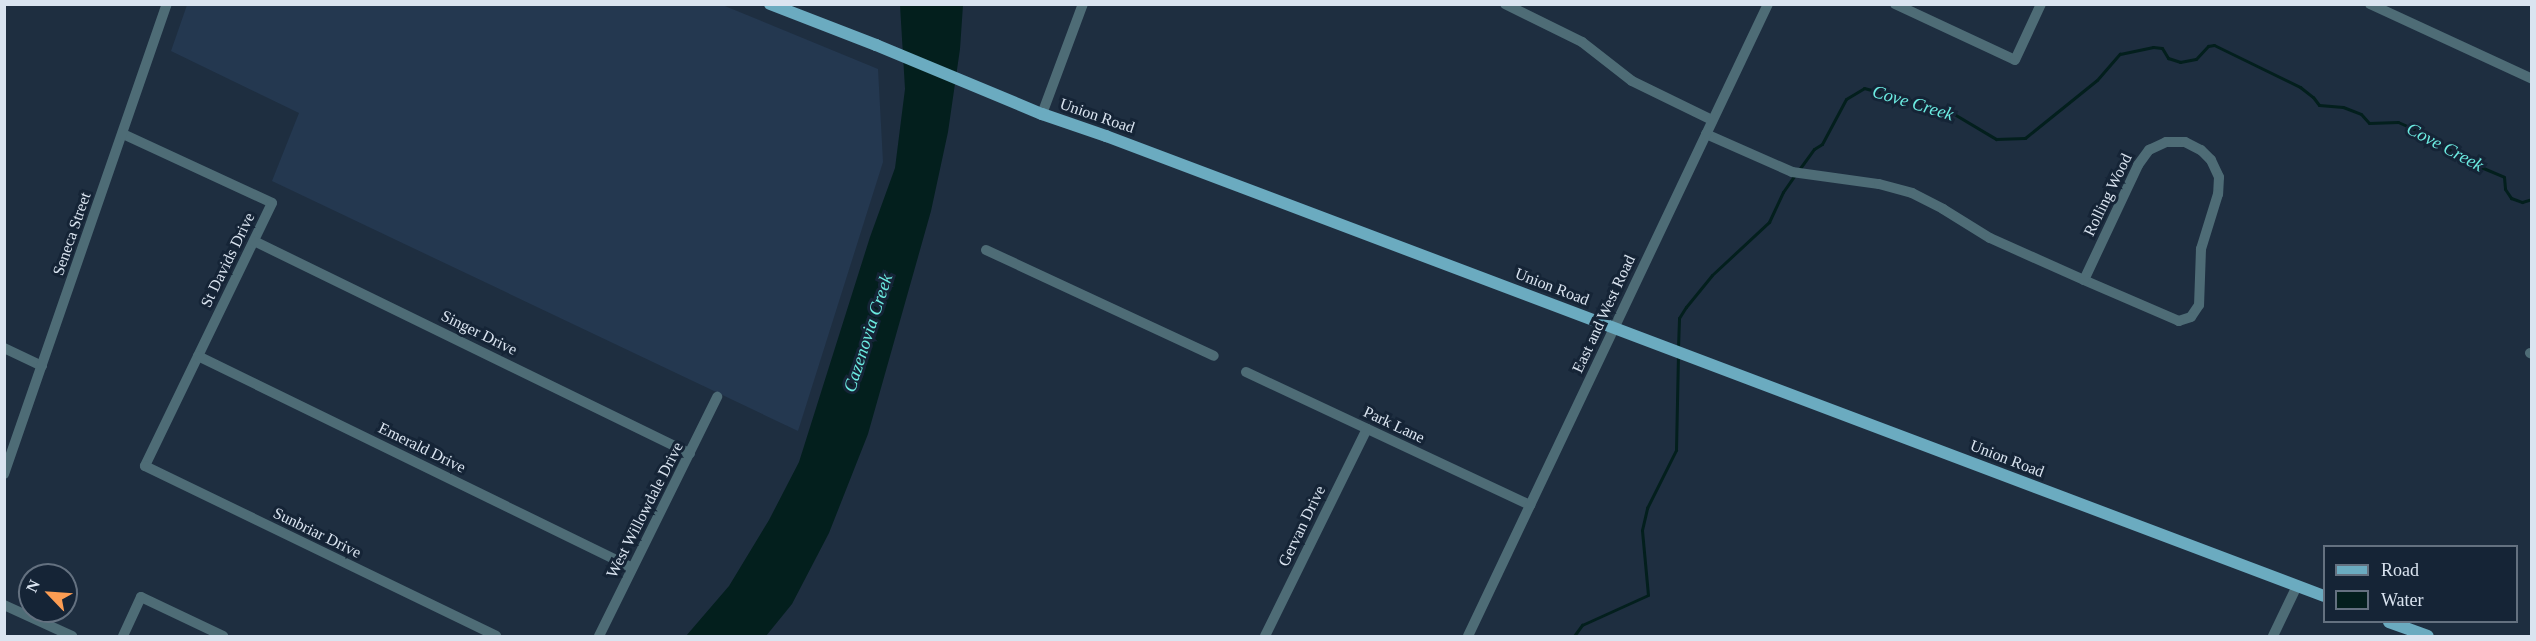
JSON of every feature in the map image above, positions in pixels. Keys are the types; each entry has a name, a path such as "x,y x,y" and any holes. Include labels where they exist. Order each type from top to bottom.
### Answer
{"main road":[{"name":"Union Road","path":"770,4 1042,114 2323,596"},
{"path":"2395,623 2428,636"}],"street":[{"name":"Seneca Street","path":"4,474 167,4"},
{"path":"1042,114 1083,4"},
{"path":"1505,4 1582,42 1632,81 1712,120"},
{"name":"East and West Road","path":"1468,636 1768,4"},
{"path":"1900,6 2015,60 2041,4"},
{"path":"2370,4 2532,79"},
{"name":"St Davids Drive","path":"123,134 272,202 155,445"},
{"name":"Rolling Wood","path":"1706,134 1792,172 1879,184 1912,193 1936,204 1990,238 2172,321 2185,320 2196,312 2199,300 2201,249 2220,186 2216,168 2201,150 2185,142 2175,141 2157,146 2143,156 2084,280"},
{"name":"Singer Drive","path":"254,241 690,454"},
{"path":"986,250 1214,356"},
{"path":"4,348 42,366"},
{"name":"Emerald Drive","path":"198,356 632,568"},
{"name":"Park Lane","path":"1246,372 1530,505"},
{"name":"West Willowdale Drive","path":"599,636 717,398"},
{"name":"Gervan Drive","path":"1265,636 1367,429"},
{"name":"Sunbriar Drive","path":"155,445 145,466 496,636"},
{"path":"2273,636 2297,586"},
{"path":"123,636 141,597 223,636"},
{"path":"4,605 72,636"}],"shaded area":[{"path":"720,4 878,69 883,162 798,431 272,181 299,113 171,51 187,5"}],"water":[{"name":"Cazenovia Creek","path":"900,5 963,5 960,49 948,132 931,211 868,434 829,533 792,604 766,636 686,636 729,586 769,520 799,462 870,237 895,168 905,89"}],"waterway":[{"name":"Cove Creek","path":"1798,171 1814,149 1822,144 1846,99 1864,88 1949,111 1996,139 2025,138 2097,80 2120,54 2153,47 2162,48 2168,58 2180,62 2196,59 2208,46 2214,45 2300,87 2319,105 2343,107 2361,114 2369,123 2398,122 2414,129 2476,165 2504,177 2505,189 2511,198 2522,202 2532,199"},
{"name":"Cove Creek","path":"1678,348 1679,318 1686,307 1712,275 1769,222 1783,192 1794,176"},
{"name":"Cove Creek","path":"1574,636 1582,625 1648,595 1642,530 1647,508 1676,450 1678,355"}]}
